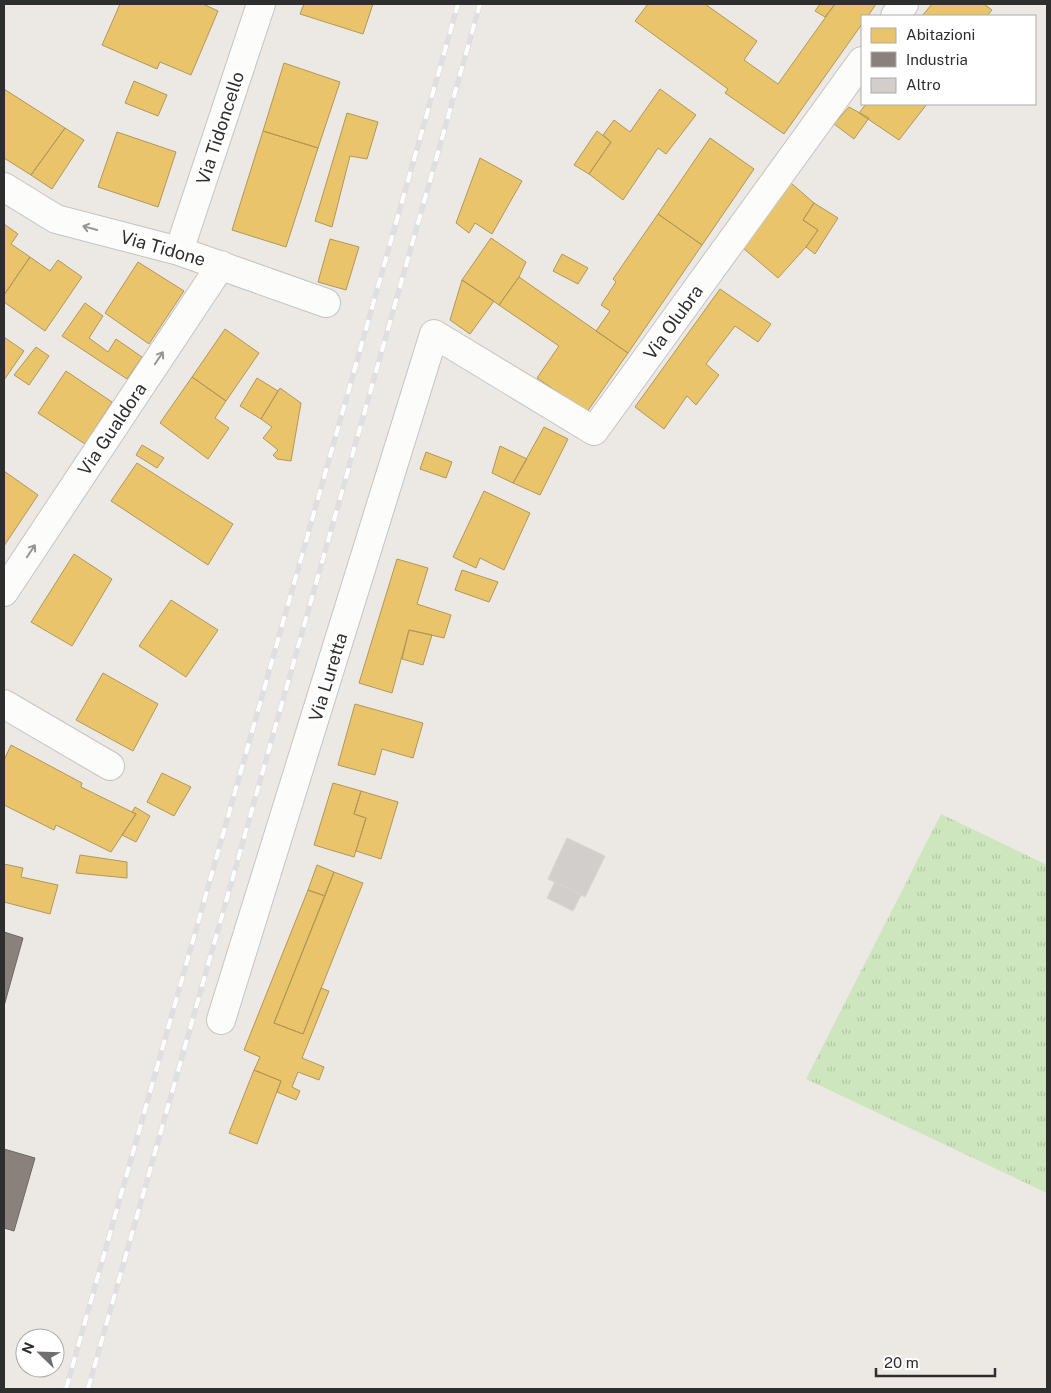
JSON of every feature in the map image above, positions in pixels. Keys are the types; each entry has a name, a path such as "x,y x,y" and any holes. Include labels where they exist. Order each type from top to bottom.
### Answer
{"street":[{"name":"Via Tidoncello","path":"179,251 261,4"},
{"path":"896,15 904,4"},
{"name":"Via Olubra","path":"434,334 594,431 861,62"},
{"name":"Via Tidone","path":"4,186 56,220 179,251 326,304"},
{"name":"Via Gualdora","path":"4,592 221,265"},
{"name":"Via Luretta","path":"221,1020 434,334"},
{"path":"4,704 110,766"}],"green space":[{"path":"941,814 1047,865 1047,1193 806,1079"}],"building: Abitazioni":[{"path":"120,4 203,4 218,11 191,75 160,62 157,69 102,45"},
{"path":"304,4 373,4 363,34 300,14"},
{"path":"648,4 705,4 757,41 744,60 778,84 835,4 876,4 869,15 861,15 861,25 784,134 725,93 728,89 635,21"},
{"path":"820,4 835,4 825,17 815,11"},
{"path":"932,4 984,4 992,10 988,15 923,15"},
{"path":"284,63 340,82 318,148 263,131"},
{"path":"134,81 167,95 158,116 125,103"},
{"path":"4,89 65,128 31,175 4,158"},
{"path":"660,89 696,115 666,154 658,148 623,200 589,174 611,142 603,135 614,120 630,132"},
{"path":"865,105 926,105 899,140 859,113"},
{"path":"849,107 869,118 854,139 834,124"},
{"path":"347,113 378,122 367,159 350,156 332,227 315,221"},
{"path":"65,128 84,140 52,189 31,175"},
{"path":"263,131 318,148 286,247 232,230"},
{"path":"597,131 611,142 589,174 574,165"},
{"path":"117,132 176,152 158,207 98,187"},
{"path":"710,138 754,169 702,245 658,214"},
{"path":"480,158 522,181 492,234 475,223 469,233 456,223"},
{"path":"791,183 814,203 803,220 818,230 806,247 778,278 743,248"},
{"path":"814,203 838,218 815,254 806,247 818,230 803,220"},
{"path":"658,214 702,245 628,353 596,331 610,311 601,305 616,282 613,279"},
{"path":"4,224 18,234 11,244 30,257 4,295"},
{"path":"491,238 526,262 519,277 499,305 462,280"},
{"path":"330,239 359,247 346,290 318,282"},
{"path":"562,254 588,268 578,284 553,271"},
{"path":"30,257 50,271 58,260 82,277 45,331 4,302 4,295"},
{"path":"138,262 184,291 149,344 105,313"},
{"path":"519,277 628,353 587,412 537,378 559,346 499,305"},
{"path":"462,280 494,301 470,334 450,320"},
{"path":"720,289 771,324 758,342 735,326 706,364 719,375 696,405 687,396 664,429 635,407"},
{"path":"85,303 103,316 89,338 108,352 116,339 142,357 127,379 62,336"},
{"path":"225,329 259,353 226,401 192,377"},
{"path":"4,337 24,351 4,380"},
{"path":"36,347 49,356 29,385 14,375"},
{"path":"66,371 112,402 85,444 38,413"},
{"path":"192,377 226,401 215,418 229,428 208,459 160,423"},
{"path":"257,378 278,391 261,419 240,406"},
{"path":"280,388 301,403 291,461 277,459 273,455 278,450 263,438 272,427 261,419"},
{"path":"544,427 568,439 540,495 513,483"},
{"path":"142,445 164,458 157,468 136,455"},
{"path":"500,446 527,459 513,483 492,473"},
{"path":"426,452 452,462 446,478 420,469"},
{"path":"137,463 233,524 208,565 111,501"},
{"path":"4,471 38,495 4,546"},
{"path":"484,491 530,513 504,570 480,558 476,568 453,557"},
{"path":"74,554 112,579 72,646 31,622"},
{"path":"397,559 428,568 417,604 451,615 444,638 409,630 392,693 359,683"},
{"path":"462,570 498,582 489,602 455,590"},
{"path":"171,600 218,630 186,677 139,646"},
{"path":"409,630 432,635 423,665 402,659"},
{"path":"103,673 158,704 133,751 76,720"},
{"path":"355,704 423,723 413,758 382,749 375,775 338,765"},
{"path":"11,745 82,783 81,787 136,814 111,852 56,825 54,830 4,805 4,760"},
{"path":"162,773 191,787 174,816 147,802"},
{"path":"333,783 361,791 354,814 366,818 354,857 314,845"},
{"path":"361,791 398,802 381,859 356,851 366,818 354,814"},
{"path":"135,807 150,816 136,842 122,835 136,814 132,812"},
{"path":"80,855 127,862 127,878 76,873"},
{"path":"4,864 23,868 21,877 58,885 50,914 4,902"},
{"path":"317,865 334,872 325,896 308,890"},
{"path":"334,872 363,883 303,1034 274,1023"},
{"path":"308,890 325,896 274,1023 303,1034 321,988 329,991 302,1058 324,1067 319,1080 298,1072 292,1087 300,1091 296,1100 277,1092 281,1081 254,1070 260,1057 244,1050"},
{"path":"254,1070 281,1081 257,1144 229,1133"}],"building: Industria":[{"path":"4,932 23,938 4,1006"},
{"path":"4,1149 35,1158 14,1231 4,1228"}],"building: Altro":[{"path":"567,838 605,856 585,897 548,879"},
{"path":"555,882 581,895 573,911 547,898"}],"railway":[{"path":"66,1389 458,4"},
{"path":"88,1389 480,4"}]}
